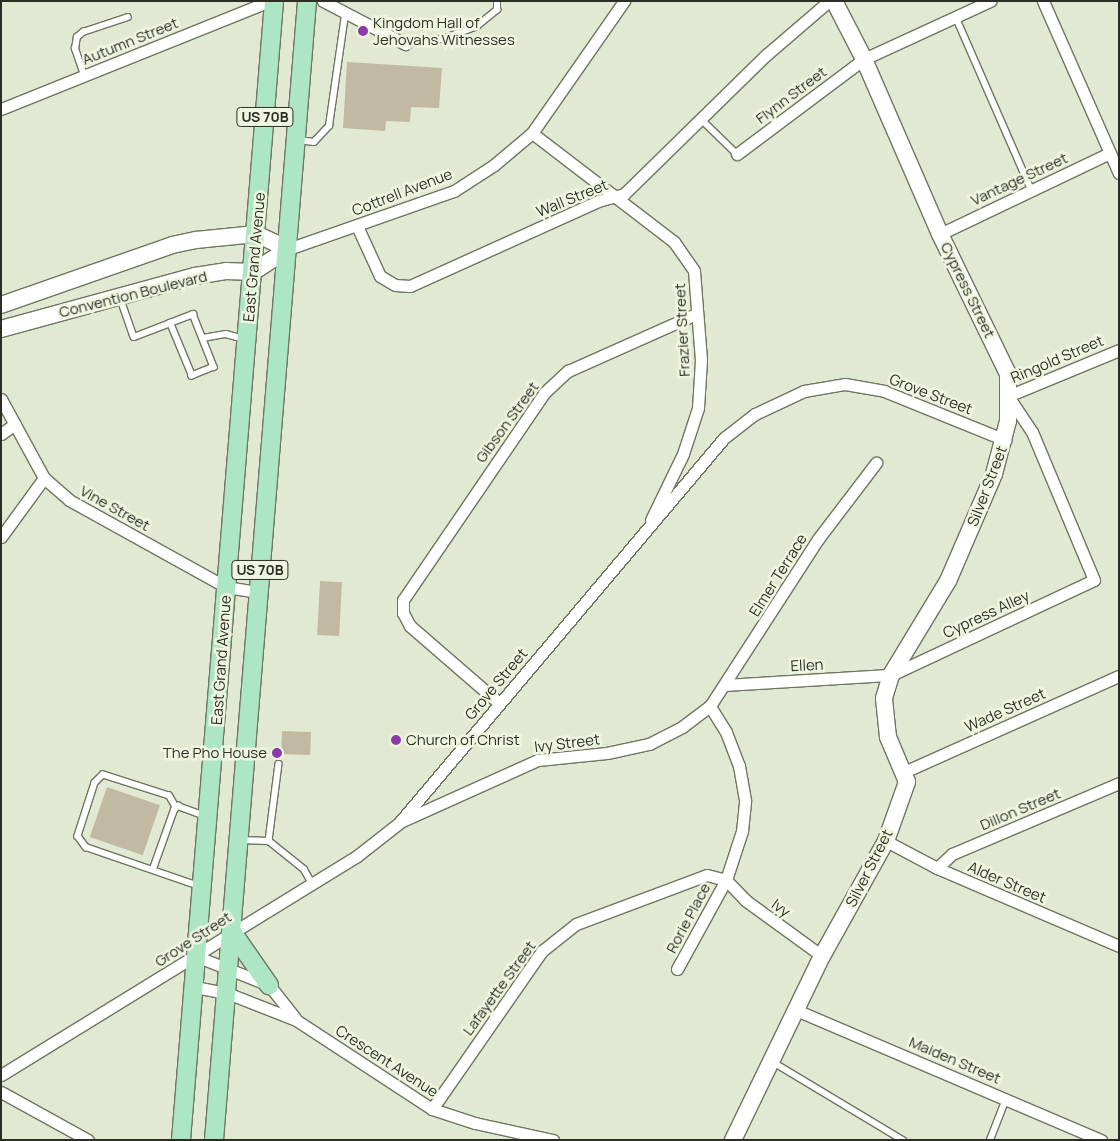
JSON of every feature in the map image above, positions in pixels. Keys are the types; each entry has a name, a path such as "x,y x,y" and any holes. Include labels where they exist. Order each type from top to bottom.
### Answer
{"main road":[{"name":"East Grand Avenue","path":"181,1140 198,957 226,587 253,272 272,1"},
{"name":"East Grand Avenue","path":"214,1140 258,592 288,249 306,1"},
{"path":"232,932 268,985"}],"street":[{"name":"Autumn Street","path":"1,109 272,1"},
{"path":"323,1 345,15 405,44"},
{"name":"Cottrell Avenue","path":"288,249 454,191 494,165 532,133 624,1"},
{"name":"Wall Street","path":"357,226 380,276 395,286 410,286 612,197 624,194 766,55 829,1"},
{"name":"Cypress Street","path":"834,1 864,59 940,234 1008,374 1008,396"},
{"name":"Flynn Street","path":"737,154 864,59 990,1"},
{"path":"1043,1 1119,173"},
{"name":"Frazier Street","path":"532,133 612,197 645,217 674,242 694,271 701,360 698,408 683,454 646,530"},
{"name":"Vantage Street","path":"940,234 1110,153"},
{"path":"256,234 288,249"},
{"name":"Convention Boulevard","path":"1,305 172,245 256,234"},
{"path":"253,272 288,249"},
{"name":"Convention Boulevard","path":"1,329 195,276 226,271 253,272"},
{"name":"Gibson Street","path":"499,703 410,626 403,613 404,600 544,393 568,370 696,314"},
{"name":"Ringold Street","path":"1008,396 1119,350"},
{"name":"Grove Street","path":"1,1075 198,957 232,932 357,856 398,822 724,438 755,414 804,391 845,384 884,391 1005,440"},
{"name":"Silver Street","path":"733,1140 822,956 886,841 907,782 888,737 884,718 884,698 891,675 948,581 994,474 1005,440 1008,396"},
{"name":"Cypress Alley","path":"891,675 1094,580 1032,432 1008,396"},
{"name":"Vine Street","path":"1,399 44,478 69,500 226,587 258,592"},
{"path":"1,434 16,424"},
{"name":"Elmer Terrace","path":"710,706 726,685 818,539 876,463"},
{"path":"1,537 44,478"},
{"name":"Ellen","path":"726,685 891,675"},
{"name":"Wade Street","path":"904,772 1119,676"},
{"name":"Ivy Street","path":"398,822 538,760 607,753 649,744 682,727 710,706"},
{"name":"Rorie Place","path":"677,969 726,880 742,831 745,800 739,766 726,732 710,706"},
{"name":"Dillon Street","path":"937,868 952,854 1119,783"},
{"name":"Alder Street","path":"886,841 937,868 1119,946"},
{"name":"Lafayette Street","path":"432,1108 542,951 576,924 707,875 726,880"},
{"name":"Ivy","path":"726,880 745,900 822,956"},
{"name":"Crescent Avenue","path":"198,957 268,985 296,1020"},
{"name":"Crescent Avenue","path":"195,986 227,993 296,1020 432,1108 475,1123 553,1140"},
{"name":"Maiden Street","path":"796,1010 1007,1098 1101,1140"},
{"path":"1,1092 88,1140"}],"lane":[{"path":"405,44 442,39 477,26 496,10 497,1"},
{"path":"296,140 314,142 329,126 345,15"},
{"path":"84,76 75,49 77,37 83,32 128,17"},
{"path":"956,17 1031,190"},
{"path":"701,118 737,154"},
{"path":"119,296 134,337 193,314 204,347 214,367 192,376 186,354 170,323"},
{"path":"200,335 226,334 247,340"},
{"path":"178,341 184,339"},
{"path":"268,841 279,764"},
{"path":"203,888 86,847 78,836 95,783 102,775 169,796 176,808 208,816"},
{"path":"153,869 176,808"},
{"path":"239,840 268,841 304,869 312,883"},
{"path":"771,1060 903,1140"},
{"path":"990,1140 1007,1098"}],"building":[{"path":"347,62 442,68 439,108 411,107 410,122 386,121 385,131 343,128"},
{"path":"320,581 342,582 339,636 317,635"},
{"path":"282,731 311,732 310,755 281,754"},
{"path":"107,787 160,805 143,855 90,837"}],"place":[{"name":"Kingdom Hall of Jehovahs Witnesses","path":"363,31"},
{"name":"Church of Christ","path":"396,740"},
{"name":"The Pho House","path":"277,753"}]}
